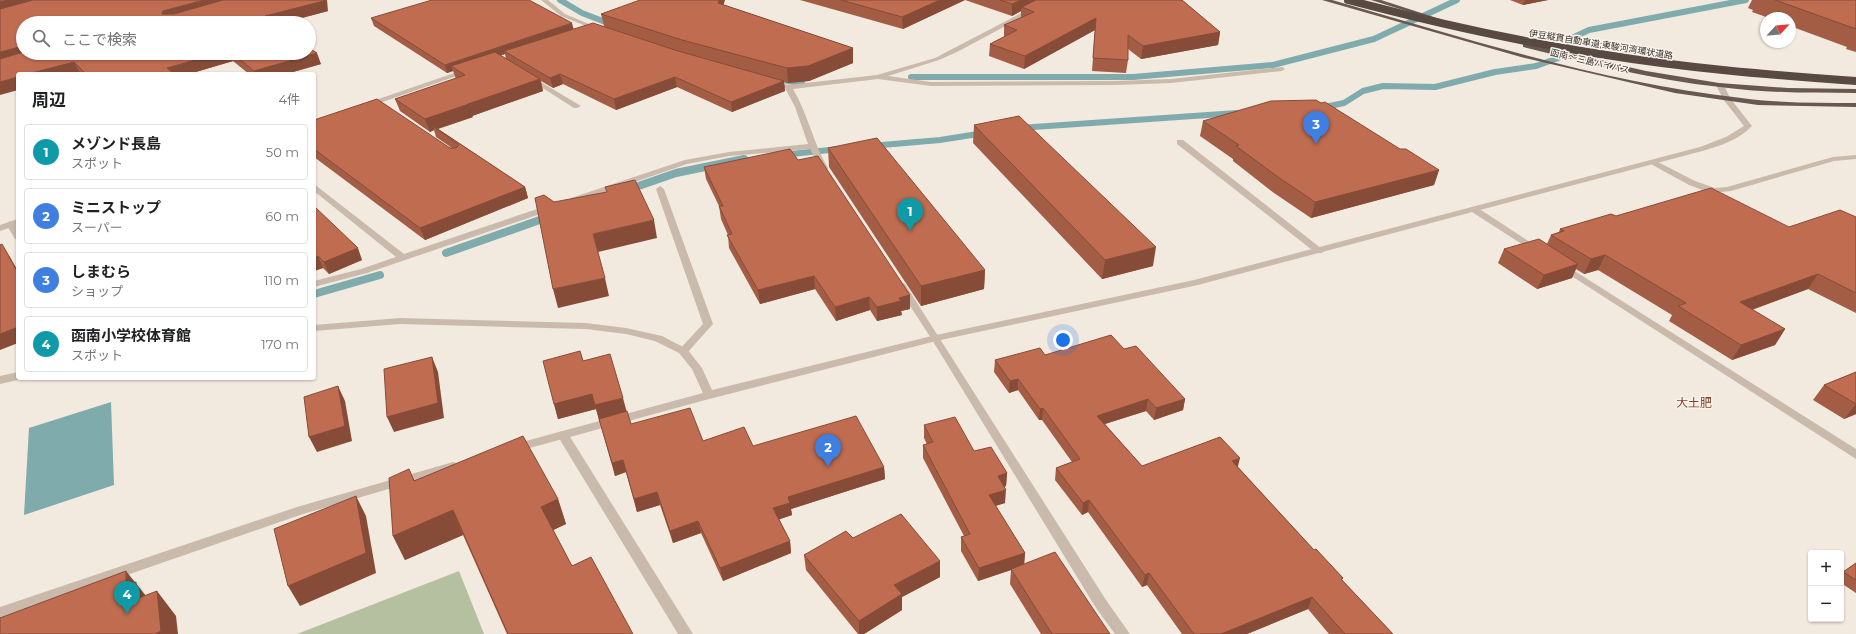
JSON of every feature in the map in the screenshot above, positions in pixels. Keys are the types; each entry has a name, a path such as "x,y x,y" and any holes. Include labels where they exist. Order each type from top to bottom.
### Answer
{"highway":[{"name":"函南～三島バイパス","path":"1325,0 1586,72 1727,99 1787,104 1856,105"},
{"name":"伊豆縦貫自動車道;東駿河湾環状道路","path":"1348,0 1480,34 1575,52 1744,73 1856,81"},
{"name":"函南～三島バイパス","path":"1374,0 1518,43 1643,73 1720,85 1806,91 1856,91"}],"street":[{"path":"544,0 554,10 563,15 590,29 607,33"},
{"path":"1032,0 1044,4"},
{"path":"766,82 788,88 878,77 937,59 1051,0"},
{"path":"590,29 606,22"},
{"path":"363,106 381,103 470,69"},
{"path":"878,77 932,84 1116,83 1171,81 1282,69"},
{"path":"525,75 577,106"},
{"path":"505,451 709,395 936,338 1195,283 1652,163 1727,140 1740,134 1748,126 1727,99 1720,85"},
{"path":"788,88 797,100 812,146 827,172"},
{"path":"1180,142 1319,251"},
{"path":"316,283 403,258 685,162 729,154 812,146"},
{"path":"1652,163 1692,183 1714,191 1728,189 1833,159 1856,157"},
{"path":"316,189 403,258"},
{"path":"660,190 708,324 683,351"},
{"path":"1475,210 1856,455"},
{"path":"0,228 14,223"},
{"path":"897,278 936,338 1101,604 1123,634"},
{"path":"316,328 400,321 586,326 626,331 658,338 683,351 697,368 709,395"},
{"path":"0,380 16,376"},
{"path":"563,435 686,634"},
{"path":"0,613 301,510 467,462"}],"green space":[{"path":"459,571 484,634 297,634"}],"water":[{"path":"111,402 114,485 24,515 29,428"}],"building":[{"path":"33,0 204,0 163,11 162,14 174,14 223,0 324,0 265,16 16,16 16,48 0,52 0,9"},
{"path":"432,0 529,0 572,23 445,65 371,18"},
{"path":"640,0 719,0 718,3 853,48 808,66 787,68 682,40 601,14"},
{"path":"841,0 940,0 902,17"},
{"path":"1000,0 1021,0 1012,4"},
{"path":"1036,0 1182,0 1220,32 1143,46 1128,35 1128,60 1093,58 1096,18 1025,56 990,44 1017,30 1004,25 1034,12 1022,7"},
{"path":"1775,0 1856,0 1856,29"},
{"path":"593,23 678,51 784,81 731,102 675,77 614,99 560,74 550,78 504,51"},
{"path":"495,52 540,79 425,119 395,99 465,75 451,66"},
{"path":"16,54 16,60 195,60 167,68 172,72 84,72 74,62 36,72 16,72 16,78 0,82 0,59"},
{"path":"241,60 292,60 254,71"},
{"path":"377,99 450,148 456,148 459,145 433,126 525,187 420,228 316,150 316,119"},
{"path":"1316,100 1321,103 1325,102 1400,149 1406,149 1439,170 1315,202 1236,146 1239,145 1203,121 1271,101"},
{"path":"1019,116 1156,247 1105,260 974,125"},
{"path":"877,138 985,270 921,286 828,148"},
{"path":"790,149 798,160 818,156 910,295 899,298 901,301 877,307 869,297 835,307 814,276 758,290 727,235 732,234 719,206 723,206 704,167"},
{"path":"635,180 654,220 593,234 605,278 553,289 535,198 544,195 554,202 607,192 605,187"},
{"path":"1711,188 1789,227 1840,210 1856,217 1856,293 1818,274 1740,302 1785,329 1741,345 1678,306 1686,303 1605,255 1591,259 1551,235 1564,231 1560,229 1611,214 1616,216"},
{"path":"316,208 358,248 324,262 318,256 316,257"},
{"path":"1539,239 1578,264 1544,275 1504,249"},
{"path":"2,244 16,269 16,328 0,334 0,245"},
{"path":"1111,335 1124,349 1136,346 1185,399 1156,408 1148,399 1097,416 1142,466 1220,437 1240,458 1232,461 1314,550 1316,549 1343,578 1341,579 1393,634 1345,634 1312,597 1221,634 1194,634 1149,573 1145,575 1089,500 1083,503 1056,468 1080,459 1043,408 1040,409 1018,379 1010,381 995,360 1040,348 1045,355"},
{"path":"580,351 583,361 610,354 623,398 595,405 592,394 554,404 543,361"},
{"path":"432,357 438,403 387,417 384,369"},
{"path":"1856,372 1856,404 1824,385"},
{"path":"338,386 345,426 309,437 304,397"},
{"path":"690,408 703,441 744,427 753,446 856,416 884,467 788,497 790,503 773,508 790,541 720,568 698,521 670,531 657,492 634,499 623,460 612,463 599,419 627,411 631,424"},
{"path":"955,417 974,451 991,447 1007,473 998,476 1006,490 989,495 1025,553 979,568 961,537 970,534 923,445 933,442 924,425"},
{"path":"523,436 558,499 541,507 572,566 591,557 633,634 508,634 453,510 393,536 389,478 409,469 414,481"},
{"path":"356,496 366,553 288,586 274,529"},
{"path":"901,514 940,561 894,585 902,594 859,621 804,555 846,531 853,538"},
{"path":"1055,552 1110,634 1052,634 1011,569"},
{"path":"1856,563 1856,580 1844,573"},
{"path":"126,571 126,585 136,582 136,599 157,591 161,631 155,634 0,634 0,618"}],"waterway":[{"path":"560,0 582,13 613,25"},
{"path":"911,77 1133,77 1273,65 1374,39 1457,0"},
{"path":"1320,108 1344,103 1363,91 1383,86 1435,87 1495,72 1536,66 1561,57 1574,37 1589,30 1746,0"},
{"path":"787,81 802,83"},
{"path":"1019,128 1237,113"},
{"path":"870,146 940,140 984,133"},
{"path":"782,155 839,149"},
{"path":"627,190 676,173 744,159"},
{"path":"446,253 551,216"},
{"path":"316,293 380,275"}],"place":[{"name":"しまむら","path":"1316,144"},
{"name":"メゾンド長島","path":"910,231"},
{"name":"ミニストップ","path":"828,467"},
{"name":"函南小学校体育館","path":"127,614"}],"district":[{"name":"大土肥","path":"1694,402"}]}
